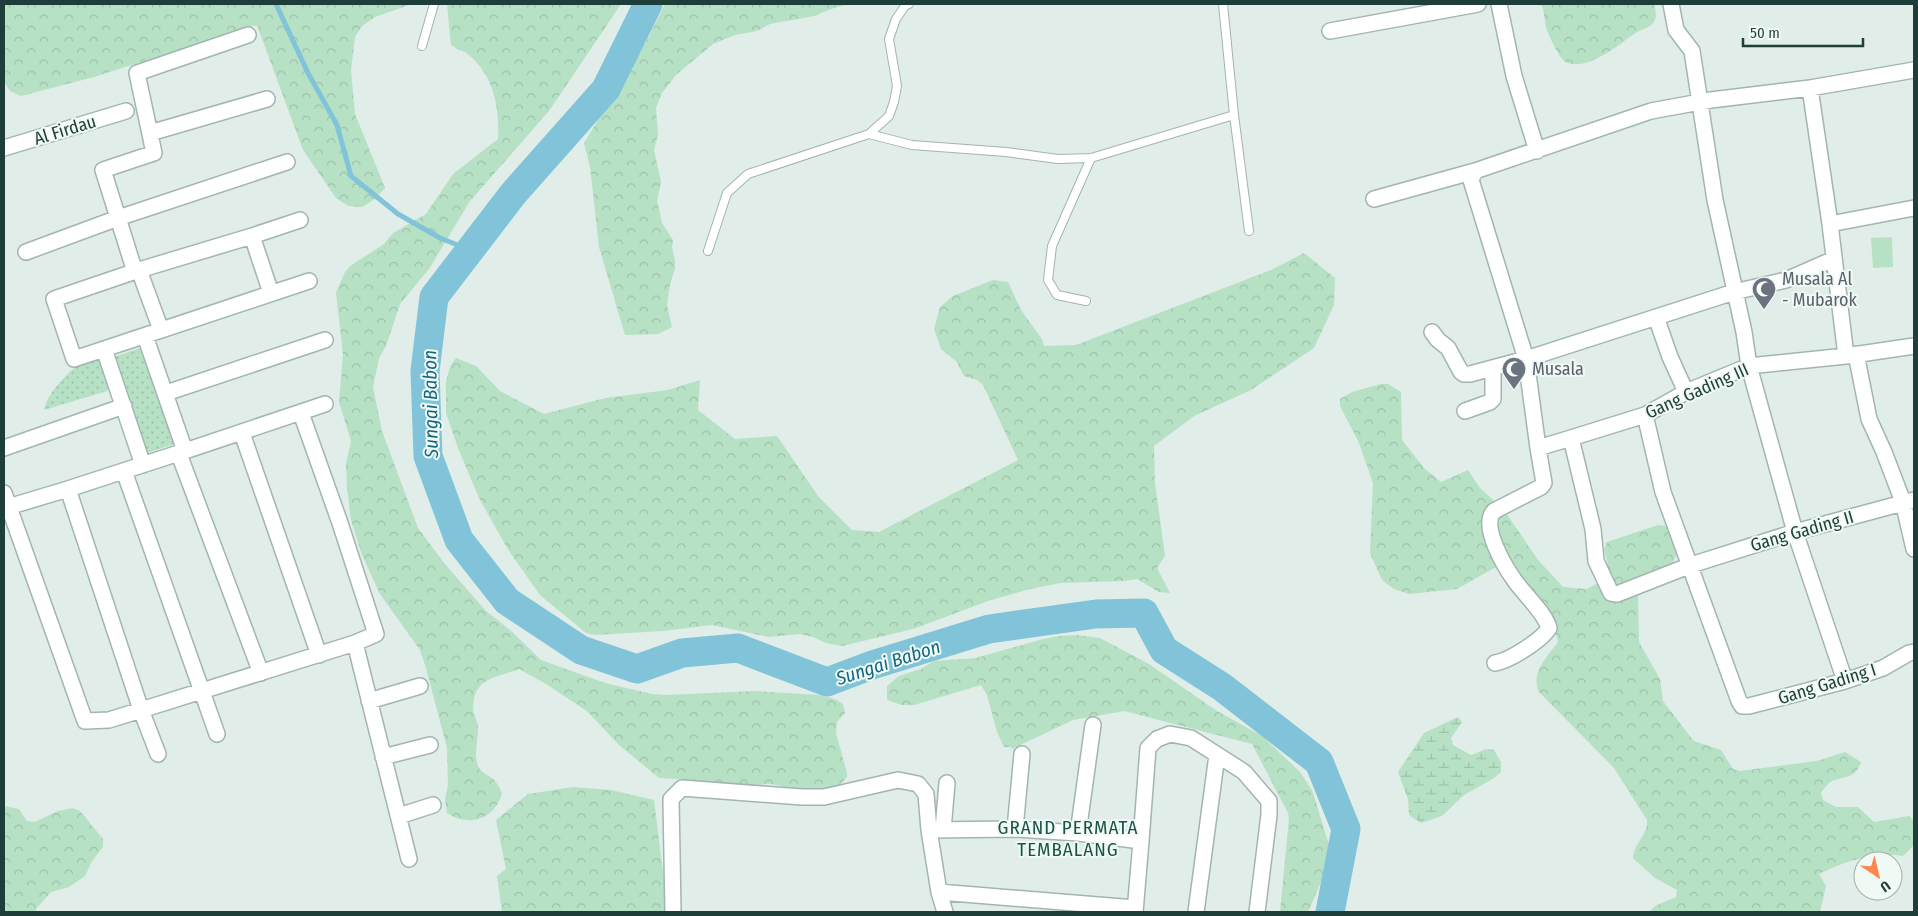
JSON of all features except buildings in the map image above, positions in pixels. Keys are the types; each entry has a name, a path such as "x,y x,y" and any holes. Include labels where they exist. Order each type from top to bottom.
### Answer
{"street":[{"path":"1330,31 1476,4"},
{"path":"1499,4 1514,76 1537,150"},
{"path":"1670,4 1676,30 1692,51 1715,200 1749,366 1795,532 1845,681"},
{"path":"161,330 137,271 103,170 154,153 137,73 248,35"},
{"path":"1374,199 1475,171 1651,111 1701,102 1810,88 1914,70"},
{"path":"1810,88 1834,259 1851,355 1869,419 1909,501 1914,549"},
{"path":"150,133 267,99"},
{"name":"Al Firdau","path":"4,148 126,111"},
{"path":"26,252 118,218 287,162"},
{"path":"1475,171 1471,176 1472,186 1526,359 1544,483 1541,487 1494,511 1490,517 1490,531 1504,564 1548,623 1549,628 1528,646 1495,663"},
{"path":"1830,224 1914,208"},
{"path":"300,220 137,271 54,300 74,359 310,280"},
{"path":"252,236 271,293"},
{"path":"1432,332 1448,348 1464,374 1526,359 1734,292 1786,280 1834,259"},
{"path":"1656,317 1670,357 1686,392"},
{"path":"145,336 166,393 182,452 261,673"},
{"path":"166,393 325,340"},
{"name":"Gang Gading III","path":"1538,448 1645,415 1686,392 1749,366 1914,346"},
{"path":"104,349 143,465"},
{"path":"1465,411 1490,402 1493,399 1493,368"},
{"path":"302,413 376,634 355,644 109,720 84,721 6,500 68,489 326,404"},
{"path":"4,448 124,406"},
{"path":"1645,415 1663,492 1691,565"},
{"path":"242,432 319,655"},
{"name":"Gang Gading II","path":"1571,438 1593,529 1596,561 1611,593 1617,594 1691,565 1795,532 1909,501"},
{"path":"124,471 216,734"},
{"path":"68,489 141,710 158,754"},
{"name":"Gang Gading I","path":"1691,565 1742,706 1749,706 1845,681 1883,668 1908,653 1914,652"},
{"path":"355,644 409,859"},
{"path":"370,701 420,686"},
{"path":"1078,833 1093,725"},
{"path":"940,892 1043,906 1135,910 1148,748 1157,739 1170,734 1191,738 1244,772 1269,801 1269,815 1257,912"},
{"path":"384,757 430,745"},
{"path":"1015,829 1022,754"},
{"path":"1196,912 1217,754"},
{"path":"673,912 671,799 682,788 824,797 898,780 918,784 926,794 936,830 940,892 945,912"},
{"path":"936,830 948,783"},
{"path":"399,816 434,805"},
{"path":"936,830 1015,829 1078,833 1141,841"}],"lane":[{"path":"422,46 434,4"},
{"path":"708,251 727,194 748,174 869,134 889,116 897,86 889,39 896,19 905,6 909,4"},
{"path":"1223,4 1234,115 1249,231"},
{"path":"869,134 912,145 1006,152 1058,159 1091,158 1234,115"},
{"path":"1086,301 1057,295 1048,280 1052,246 1091,158"}],"green space":[{"path":"4,4 412,4 375,17 362,26 355,37 351,70 355,114 385,188 375,199 362,207 348,206 336,198 303,150 257,25 94,77 21,96 10,91 4,82"},
{"path":"447,4 621,4 549,111 470,201 429,269 400,304 386,346 379,358 373,387 382,431 418,528 444,563 486,611 510,630 541,660 605,683 652,694 756,691 819,695 835,699 843,704 845,713 837,722 836,733 847,773 847,777 836,789 804,791 771,784 732,785 659,778 619,745 587,711 519,669 488,680 477,690 474,697 473,710 478,729 477,764 499,786 502,793 499,802 487,815 472,820 455,818 447,813 445,799 448,785 447,748 426,668 420,650 380,594 362,555 351,520 346,464 351,441 339,402 343,354 336,293 345,272 350,266 384,244 393,233 426,214 453,174 498,139 498,115 493,91 475,60 451,45"},
{"path":"665,4 848,4 814,16 770,24 757,31 735,35 713,44 677,74 662,93 656,108 658,135 654,150 661,182 657,201 662,223 673,240 675,269 670,284 667,305 672,327 658,334 625,335 599,247 590,167 584,143 647,40"},
{"path":"1541,4 1654,4 1656,16 1650,26 1636,32 1602,56 1583,63 1574,64 1566,62 1555,48 1547,30"},
{"path":"1892,237 1893,267 1873,268 1871,238"},
{"path":"1304,253 1335,278 1334,305 1314,348 1251,390 1194,416 1154,446 1155,483 1165,556 1157,568 1170,593 1159,592 1137,579 1060,583 991,600 913,629 842,646 799,634 769,637 712,625 663,631 594,635 586,633 540,595 507,548 479,498 446,413 446,382 450,367 456,358 476,366 500,391 544,414 605,398 668,390 700,380 698,410 735,439 777,436 818,496 852,530 879,532 1018,460 983,385 977,380 964,376 957,362 941,349 934,329 940,307 953,296 993,280 1008,282 1021,310 1042,339 1044,346 1076,345 1271,270"},
{"path":"140,348 174,444 147,453 114,357"},
{"path":"98,356 108,387 107,391 44,410 49,397 65,377 77,366"},
{"path":"1381,384 1388,384 1401,392 1402,440 1424,468 1441,482 1468,470 1480,488 1504,510 1538,560 1563,587 1586,589 1601,582 1608,565 1604,549 1607,542 1658,525 1666,526 1677,554 1670,569 1648,582 1638,594 1639,642 1660,679 1663,701 1689,735 1694,741 1721,750 1733,769 1740,771 1817,761 1845,752 1861,762 1859,767 1853,774 1829,783 1821,793 1823,800 1836,807 1858,807 1874,822 1909,816 1914,821 1914,845 1903,856 1903,851 1853,851 1853,860 1819,874 1826,886 1820,912 1649,912 1655,906 1676,897 1677,890 1655,878 1633,858 1646,830 1647,820 1614,768 1539,692 1537,685 1538,672 1558,642 1552,618 1509,569 1494,568 1457,589 1409,594 1394,589 1382,580 1370,553 1373,483 1359,443 1340,406 1340,399 1352,392"},
{"path":"1077,635 1100,638 1149,664 1217,711 1262,736 1300,772 1312,790 1329,845 1331,859 1308,912 1280,912 1289,818 1252,744 1124,711 1073,720 1012,749 1011,747 1004,747 997,732 987,695 981,685 914,705 902,705 887,700 887,686 899,676 921,669 934,661 976,658 1043,639"},
{"path":"1458,717 1462,722 1451,738 1453,745 1471,755 1486,749 1494,750 1501,762 1501,772 1464,795 1442,816 1421,823 1409,815 1408,799 1398,772 1424,733"},
{"path":"573,787 611,790 654,800 667,903 666,912 502,912 497,876 506,869 496,820 528,794"},
{"path":"4,806 19,809 27,821 35,822 58,811 73,808 80,811 103,839 103,847 92,861 85,876 69,887 51,892 36,909 36,912 4,912"}],"waterway":[{"path":"276,4 308,73 337,125 351,176 398,214 440,238 470,250"},
{"name":"Sungai Babon","path":"648,4 606,89 513,194 434,297 425,371 428,456 459,540 507,601 581,650 637,669 682,653 738,648 827,682 872,665 989,629 1096,614 1144,613 1164,650 1222,687 1319,762 1346,829 1330,912"}],"place":[{"name":"Musala Al - Mubarok","path":"1764,310"},
{"name":"Musala","path":"1514,390"}],"district":[{"name":"GRAND PERMATA TEMBALANG","path":"1068,838"}]}
